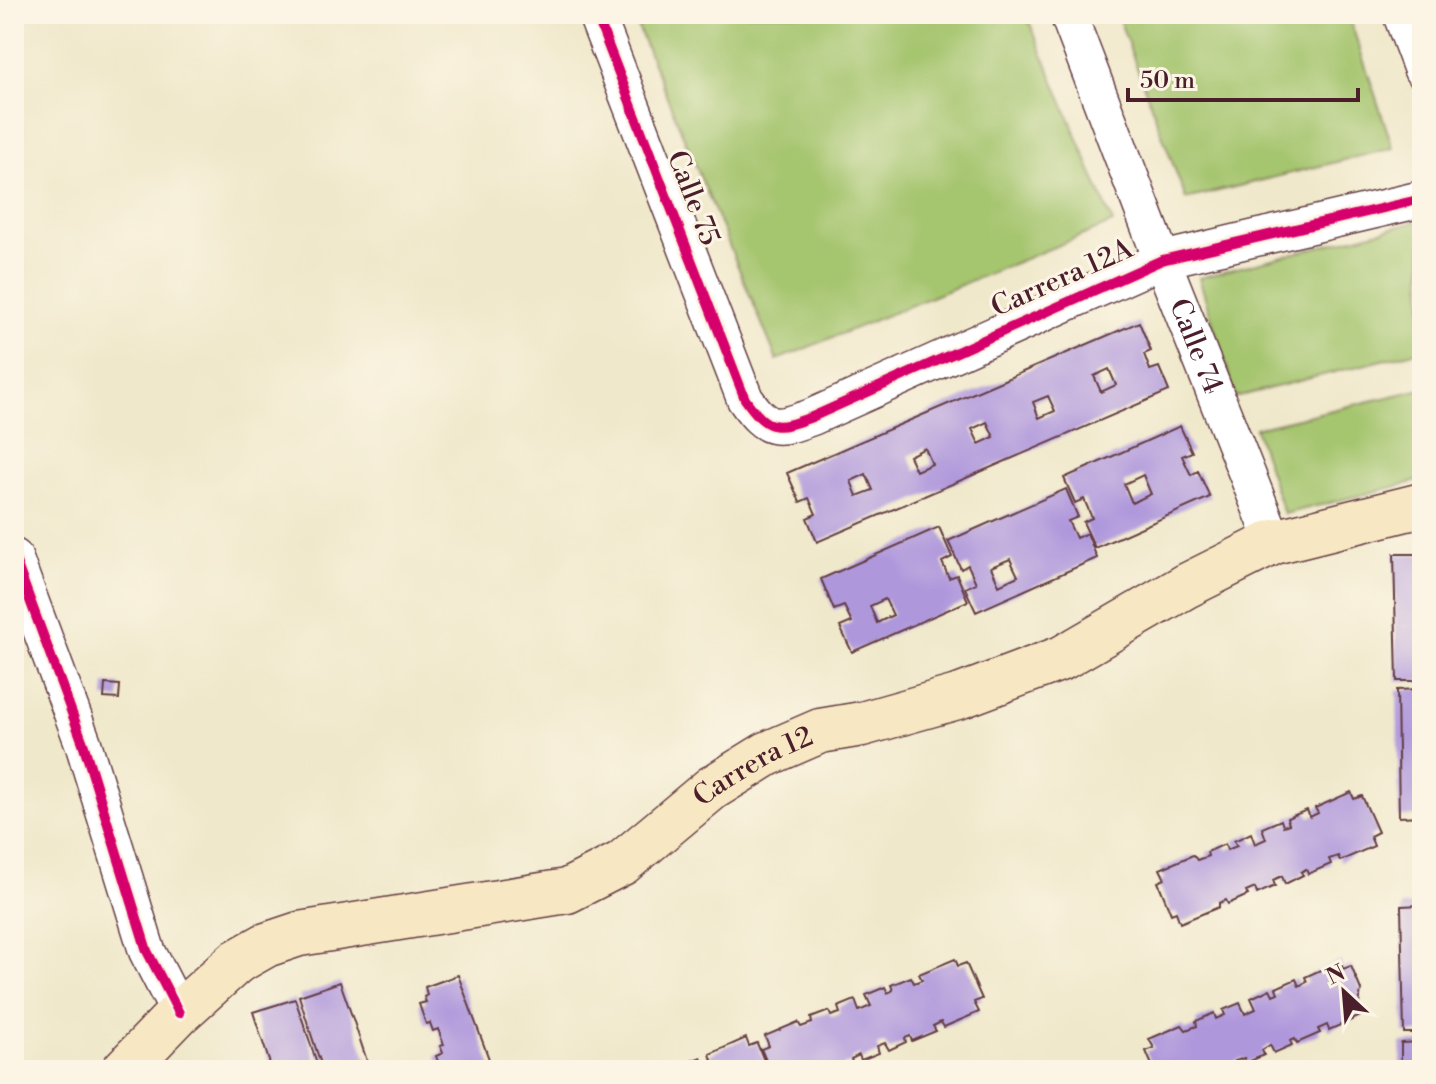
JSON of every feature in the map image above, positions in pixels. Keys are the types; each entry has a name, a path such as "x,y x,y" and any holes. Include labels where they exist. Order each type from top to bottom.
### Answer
{"main road":[{"name":"Carrera 12","path":"124,1070 179,1013 236,962 266,945 299,934 567,891 622,863 712,788 767,754 820,731 862,724 961,696 1062,658 1186,586 1274,542 1422,505"}],"street":[{"name":"Calle 75","path":"596,14 745,399"},
{"name":"Calle 74","path":"1068,14 1274,542"},
{"path":"1401,14 1422,70"},
{"name":"Carrera 12A","path":"745,399 758,417 771,426 789,426 1162,260 1422,199"},
{"path":"14,557 83,743 147,951 179,1013"}],"green space":[{"path":"681,14 1026,14 1113,223 777,360 637,25"},
{"path":"1117,14 1348,14 1393,148 1186,199"},
{"path":"1422,220 1422,350 1236,397 1199,278"},
{"path":"1422,389 1422,480 1284,514 1255,428"}],"building":[{"path":"1139,322 1151,351 1144,354 1150,370 1159,367 1169,391 817,542 807,518 816,514 809,498 800,502 787,473","holes":["1109,369 1116,385 1101,392 1094,376","1048,396 1055,411 1039,418 1033,402","987,422 994,437 979,444 972,429","925,448 932,464 916,471 909,456","866,474 873,490 857,496 851,481"]},
{"path":"1180,426 1192,452 1182,456 1191,475 1198,471 1210,497 1095,548 1083,522 1092,518 1084,499 1075,503 1064,478","holes":["1143,475 1151,494 1132,503 1124,484"]},
{"path":"1066,489 1078,517 1068,521 1076,538 1087,533 1097,558 976,612 965,588 976,583 968,565 961,569 948,541","holes":["1010,559 1018,576 999,585 991,567"]},
{"path":"939,527 952,557 942,562 949,578 957,575 968,601 852,652 840,627 852,622 844,606 834,610 821,579","holes":["885,599 893,615 877,623 870,606"]},
{"path":"1394,554 1422,554 1422,681 1397,681"},
{"path":"105,684 120,685 119,699 104,698"},
{"path":"1422,689 1422,816 1399,817 1397,690"},
{"path":"1351,792 1354,799 1362,796 1378,832 1370,836 1374,846 1340,861 1338,856 1329,859 1331,864 1308,874 1306,869 1301,872 1303,875 1285,884 1282,876 1273,880 1275,886 1257,894 1255,888 1246,892 1248,895 1228,904 1226,900 1219,903 1219,907 1180,923 1176,912 1171,914 1158,882 1165,879 1160,869 1193,855 1197,860 1208,856 1207,852 1225,844 1227,850 1237,846 1234,841 1251,833 1255,844 1266,839 1262,828 1281,820 1283,826 1289,824 1287,818 1307,810 1310,817 1318,813 1315,808"},
{"path":"1422,905 1422,1033 1404,1033 1401,906"},
{"path":"955,959 958,966 966,963 982,999 974,1002 979,1012 944,1027 941,1022 933,1026 936,1031 912,1041 910,1036 905,1038 906,1042 889,1050 885,1043 877,1046 879,1053 861,1060 859,1055 851,1059 852,1062 834,1070 830,1066 822,1070 770,1070 761,1049 769,1046 765,1036 798,1022 801,1027 812,1023 811,1018 829,1011 831,1016 840,1013 838,1007 855,1000 859,1011 871,1006 866,995 885,987 888,993 893,990 891,985 911,977 914,983 922,980 919,974"},
{"path":"1340,961 1343,969 1351,966 1361,990 1359,1005 1363,1015 1329,1030 1327,1025 1318,1029 1320,1033 1297,1043 1295,1039 1290,1041 1292,1045 1274,1053 1270,1045 1262,1050 1264,1055 1246,1063 1244,1058 1235,1061 1237,1065 1225,1070 1154,1070 1146,1051 1154,1048 1149,1039 1182,1025 1186,1030 1197,1026 1196,1021 1214,1013 1216,1019 1225,1015 1223,1010 1240,1003 1245,1014 1256,1009 1251,998 1270,989 1273,995 1278,993 1276,988 1296,979 1299,986 1307,982 1305,977"},
{"path":"458,975 493,1070 441,1070 436,1056 443,1053 440,1046 444,1045 438,1029 433,1031 430,1023 426,1024 419,1004 426,1002 425,987"},
{"path":"340,982 370,1070 323,1070 299,996"},
{"path":"295,999 319,1070 272,1070 253,1012"},
{"path":"746,1038 749,1046 757,1043 768,1070 684,1070 681,1065 701,1057 704,1063 712,1060 710,1054"},
{"path":"1422,1042 1422,1070 1401,1070 1401,1043"}],"cycle path":[{"path":"596,14 745,399 760,418 774,425 781,426 812,417 1162,260 1422,199"},
{"path":"14,557 83,743 147,951 179,1013"}]}
